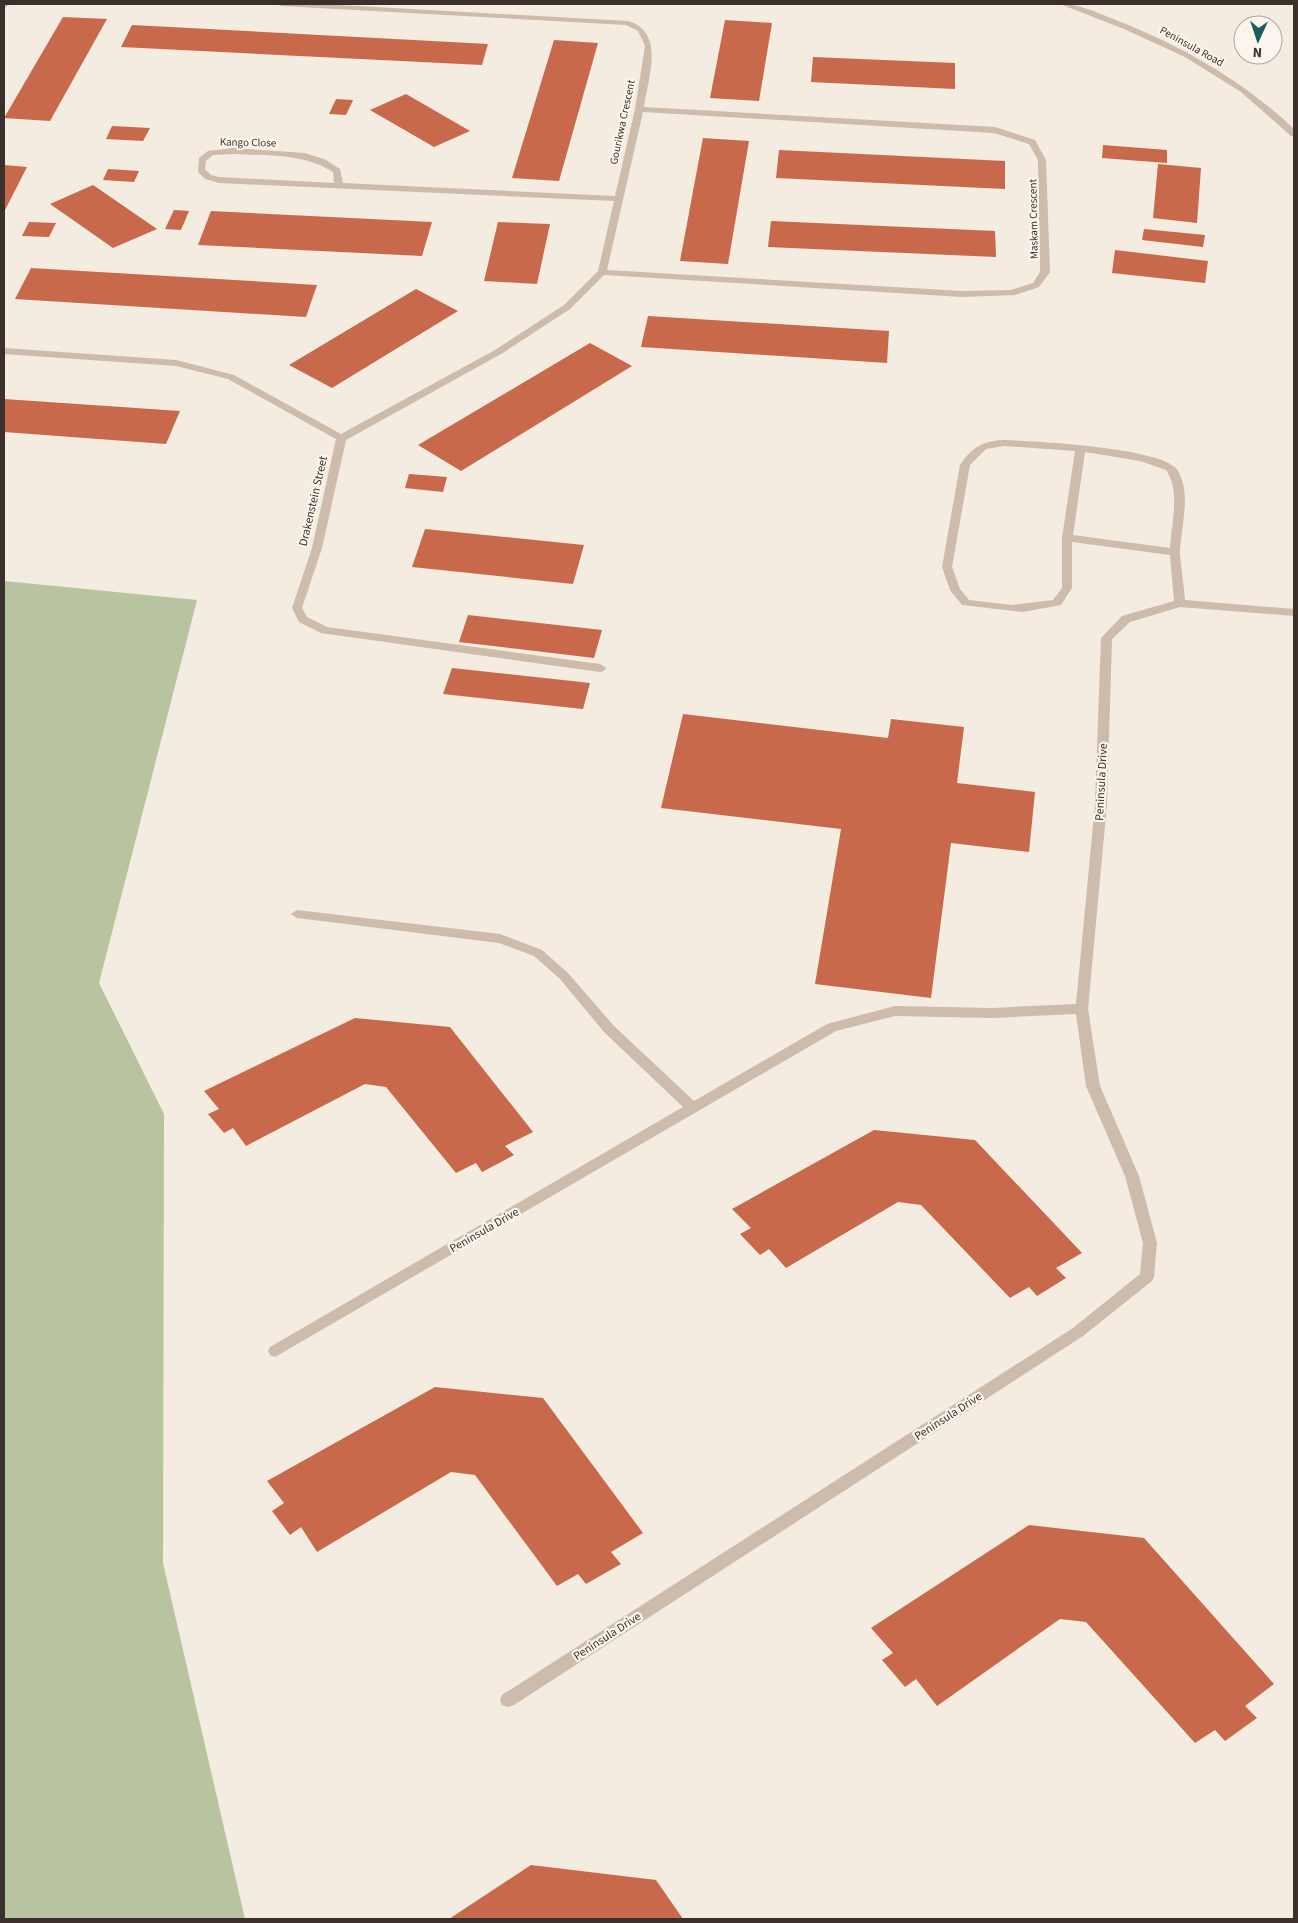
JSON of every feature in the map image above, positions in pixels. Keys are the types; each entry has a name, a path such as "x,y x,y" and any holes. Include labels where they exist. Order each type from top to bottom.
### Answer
{"street":[{"name":"Gourikwa Crescent","path":"281,4 628,23 641,30 649,46 639,109 602,272"},
{"name":"Peninsula Road","path":"1064,4 1149,35 1207,64 1260,102 1294,134"},
{"name":"Maskam Crescent","path":"602,272 962,294 1012,293 1036,285 1045,272 1042,160 1032,142 1018,136 995,130 639,109"},
{"name":"Kango Close","path":"339,187 336,171 323,162 305,156 233,151 211,153 202,160 201,170 208,177 219,180 339,187 619,198"},
{"path":"4,351 176,363 231,377 341,438 498,352 567,307 602,272"},
{"name":"Drakenstein Street","path":"341,438 317,548 297,608 303,619 325,630 600,668"},
{"path":"1080,451 1067,538 1067,588 1057,603 1035,609 1008,610 966,603 955,590 947,567 965,465 974,452 990,444 1033,445 1143,457 1161,462 1172,468 1177,483 1179,511 1175,552 1180,603 1294,612"},
{"path":"1067,538 1175,552"},
{"name":"Peninsula Drive","path":"508,1700 1078,1332 1147,1277 1150,1243 1132,1176 1093,1086 1082,1009 1100,804 1107,638 1126,619 1180,603"},
{"path":"297,914 500,939 538,953 564,976 609,1029 693,1108"},
{"name":"Peninsula Drive","path":"275,1351 832,1026 895,1011 992,1013 1082,1009"}],"green space":[{"path":"4,581 197,600 99,983 164,1114 163,1563 245,1919 4,1919"}],"building":[{"path":"63,17 107,19 50,121 4,118"},
{"path":"725,20 772,23 759,101 710,98"},
{"path":"132,25 488,44 482,65 121,47"},
{"path":"554,40 598,43 559,181 512,178"},
{"path":"813,57 955,63 955,89 811,82"},
{"path":"406,94 470,131 434,147 370,110"},
{"path":"336,99 353,100 346,115 329,114"},
{"path":"112,126 150,128 143,141 106,139"},
{"path":"703,138 749,141 728,264 680,261"},
{"path":"1103,145 1167,150 1167,163 1102,158"},
{"path":"779,150 1005,161 1005,189 776,178"},
{"path":"1158,164 1201,168 1197,223 1153,218"},
{"path":"4,165 27,167 4,212"},
{"path":"108,169 139,171 134,182 103,180"},
{"path":"93,185 157,229 113,248 50,204"},
{"path":"174,210 189,211 181,230 165,229"},
{"path":"211,211 432,222 422,256 198,245"},
{"path":"771,221 995,231 996,257 768,247"},
{"path":"29,222 56,223 49,237 22,236"},
{"path":"498,222 550,224 537,284 484,281"},
{"path":"1144,229 1205,235 1203,247 1142,240"},
{"path":"1115,250 1208,261 1205,283 1112,273"},
{"path":"31,268 317,285 306,317 15,299"},
{"path":"416,289 458,311 332,388 289,365"},
{"path":"648,316 889,331 887,363 641,347"},
{"path":"590,343 632,366 461,471 418,445"},
{"path":"4,399 180,411 166,444 4,432"},
{"path":"409,474 447,477 443,492 405,488"},
{"path":"425,529 584,545 573,584 412,567"},
{"path":"468,615 602,630 594,658 459,642"},
{"path":"452,668 590,683 583,709 443,694"},
{"path":"683,714 888,738 891,719 964,727 957,783 1035,792 1029,852 951,843 931,998 815,984 841,829 661,808"},
{"path":"355,1018 450,1027 533,1132 505,1146 514,1155 482,1172 476,1163 456,1173 386,1087 365,1084 246,1146 233,1128 224,1133 208,1114 219,1109 204,1091"},
{"path":"874,1130 975,1140 1082,1253 1056,1268 1066,1278 1037,1296 1029,1287 1010,1298 921,1205 898,1202 786,1268 769,1249 760,1255 740,1234 751,1228 732,1209"},
{"path":"435,1387 543,1398 643,1533 611,1552 621,1564 586,1584 578,1574 557,1586 475,1475 451,1472 317,1552 301,1527 290,1535 272,1511 284,1503 267,1481"},
{"path":"1029,1525 1144,1538 1274,1684 1245,1706 1257,1718 1225,1741 1215,1730 1195,1743 1086,1622 1060,1619 937,1706 916,1679 905,1687 882,1660 893,1653 871,1628"},
{"path":"531,1865 656,1880 683,1919 449,1919"}]}
